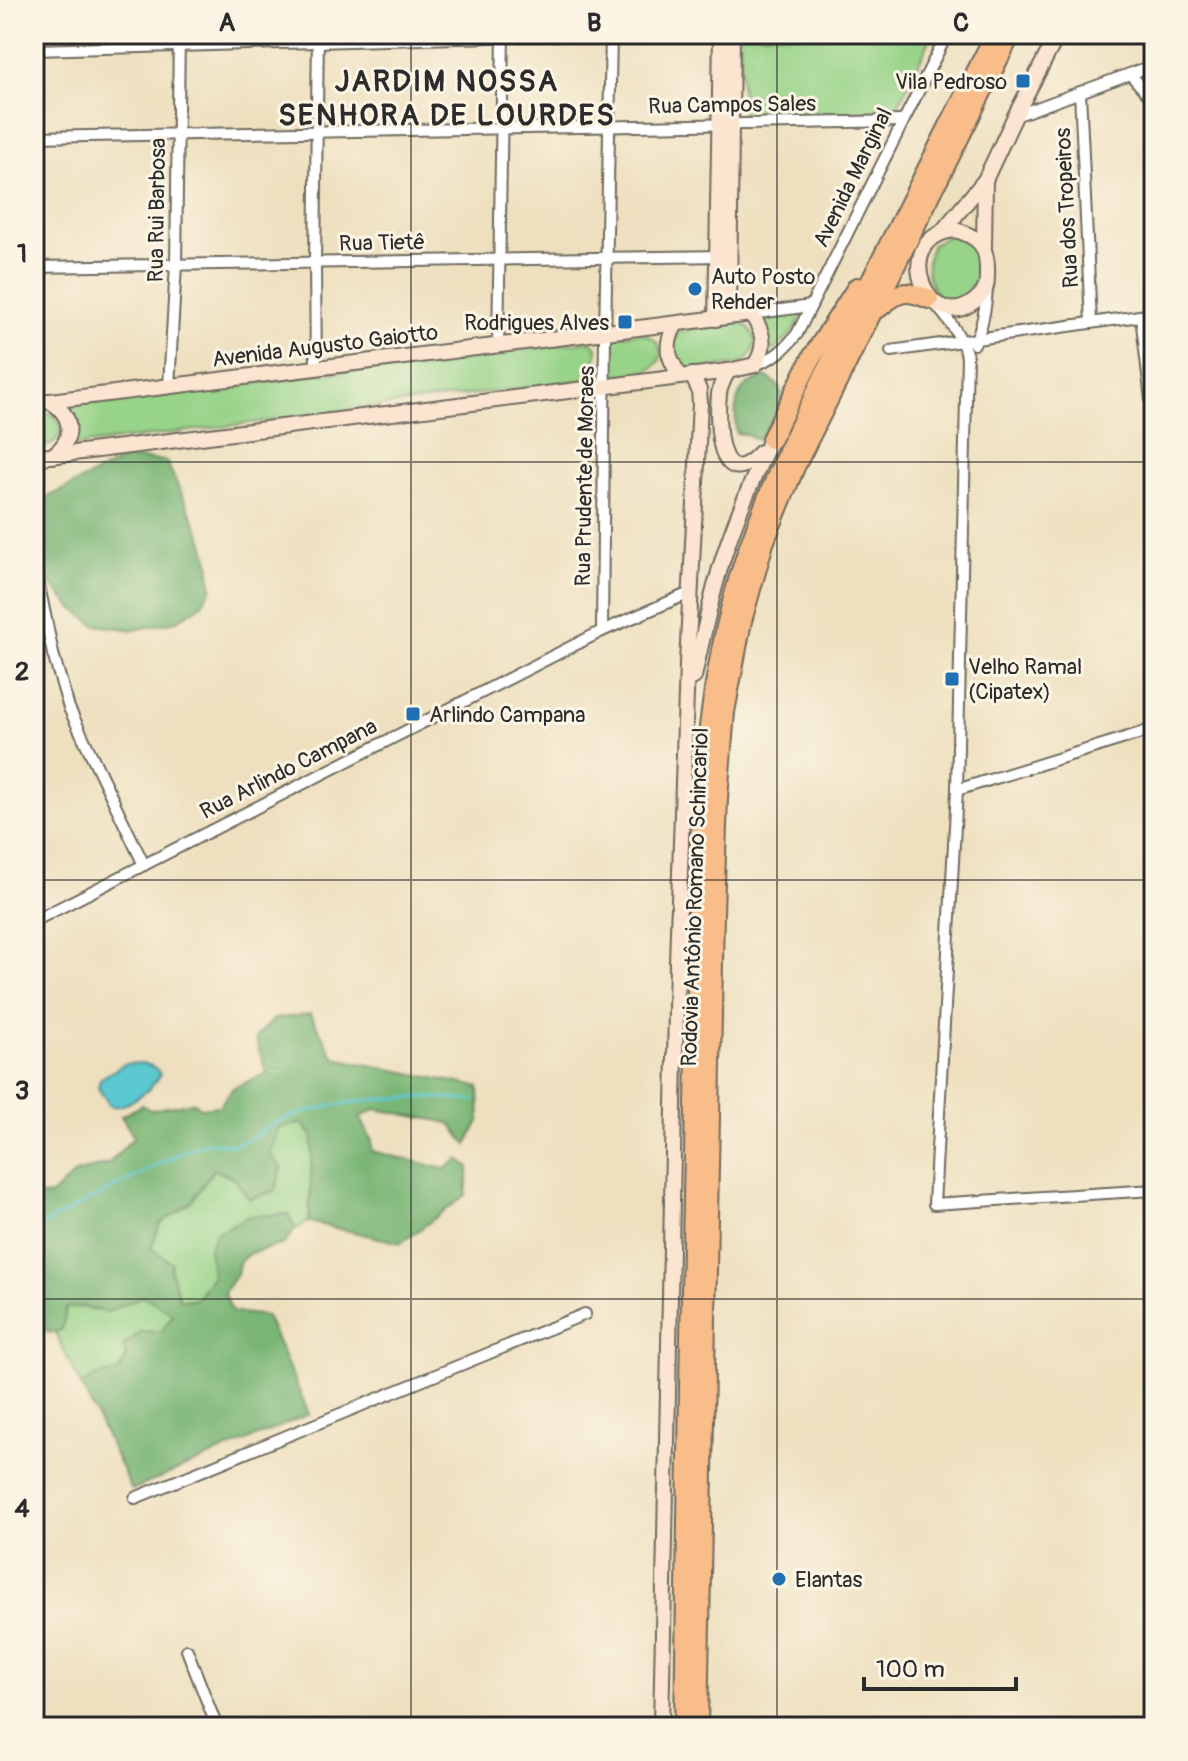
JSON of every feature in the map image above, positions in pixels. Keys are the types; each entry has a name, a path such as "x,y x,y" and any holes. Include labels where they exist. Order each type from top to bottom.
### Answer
{"highway":[{"name":"Rodovia Antônio Romano Schincariol","path":"684,1727 699,901 703,784 716,672 736,586 756,522 794,436 998,34"},
{"name":"Rodovia Antônio Romano Schincariol","path":"698,1727 714,912 725,712 742,621 764,543 795,467 873,312 998,34"},
{"path":"771,439 812,357 895,232"},
{"path":"873,312 903,292 915,293 933,302"}],"street":[{"path":"35,34 34,51 318,38 598,34"},
{"name":"Rua Rui Barbosa","path":"169,386 176,265 179,34"},
{"name":"Rua Prudente de Moraes","path":"602,631 611,34"},
{"path":"721,34 726,124"},
{"path":"716,319 724,256 726,124 732,34"},
{"name":"Avenida Marginal","path":"755,365 782,352 797,334 947,34"},
{"path":"1058,34 985,180 928,243 919,263 922,283 933,302 956,329 967,356 957,790 934,1204 1154,1190"},
{"path":"498,346 503,35"},
{"path":"316,368 318,38"},
{"path":"1015,116 1154,65"},
{"path":"1130,74 1154,101"},
{"name":"Rua dos Tropeiros","path":"1080,92 1091,323"},
{"name":"Rua Campos Sales","path":"34,137 902,121"},
{"path":"967,356 977,339 986,303 985,180"},
{"path":"940,233 965,232 984,246"},
{"path":"34,458 728,371 755,365 761,356 761,329 729,307 724,256"},
{"name":"Rua Tietê","path":"34,267 724,256"},
{"path":"933,302 958,309 975,301 987,287"},
{"name":"Avenida Augusto Gaiotto","path":"42,402 811,306"},
{"path":"891,351 1154,314"},
{"path":"1141,316 1154,425"},
{"path":"661,1727 677,962 700,403 699,390 671,361 668,350 670,335 676,324"},
{"path":"728,371 719,395 719,432 723,456 731,465 738,467 748,464 771,439"},
{"path":"42,402 60,408 68,423 66,443 52,457"},
{"path":"687,708 714,587 746,494 771,439"},
{"path":"34,561 53,654 69,708 144,865"},
{"name":"Rua Arlindo Campana","path":"34,921 602,631 692,592"},
{"path":"957,790 1154,729"},
{"path":"135,1498 585,1314"},
{"path":"187,1650 217,1727"}],"green space":[{"path":"740,34 933,34 895,112 742,114"},
{"path":"951,234 980,247 980,289 962,303 940,301 927,273 932,244"},
{"path":"797,312 802,315 792,333 766,355 759,317"},
{"path":"737,321 750,328 756,340 751,355 739,364 687,371 673,356 677,333"},
{"path":"640,333 652,338 660,347 657,363 640,373 609,374 612,336"},
{"path":"590,341 597,347 595,378 592,379 72,446 74,425 66,405"},
{"path":"766,377 779,387 780,403 774,418 757,440 736,433 736,405 747,385"},
{"path":"34,411 54,416 61,428 54,442 34,449"},
{"path":"127,458 166,461 203,539 212,588 201,605 176,621 135,630 95,625 70,606 47,579 34,525 34,504"},
{"path":"310,1014 335,1058 479,1087 480,1119 467,1145 450,1123 376,1109 360,1117 372,1141 372,1151 445,1169 459,1159 469,1167 466,1195 401,1243 309,1222 313,1137 302,1123 279,1128 270,1154 282,1168 275,1191 249,1199 235,1179 214,1169 191,1202 160,1224 151,1248 172,1263 170,1270 180,1300 197,1299 212,1276 209,1248 216,1233 249,1216 288,1214 295,1229 284,1244 250,1253 240,1261 237,1273 224,1292 232,1312 266,1316 309,1414 132,1490 81,1385 97,1376 118,1372 127,1358 123,1346 141,1332 162,1331 173,1314 143,1296 107,1312 81,1307 66,1308 62,1330 49,1333 34,1318 34,1197 51,1195 76,1173 109,1163 134,1137 121,1116 142,1105 150,1110 195,1102 199,1108 219,1106 233,1088 267,1073 255,1038 274,1019"},
{"path":"302,1123 313,1137 309,1222 295,1229 287,1214 209,1248 212,1276 197,1299 180,1300 170,1270 151,1248 160,1224 191,1202 214,1169 235,1179 270,1154 279,1128"},
{"path":"143,1295 173,1314 162,1331 141,1332 118,1372 97,1376 81,1385 55,1332 62,1329 66,1308 81,1307 107,1312"}],"water":[{"path":"141,1063 157,1070 160,1075 156,1081 131,1102 110,1106 98,1088 100,1079 124,1064"}],"waterway":[{"path":"34,1229 186,1150 207,1143 241,1143 269,1126 296,1115 372,1100 425,1097 474,1101"}],"place":[{"name":"Vila Pedroso","path":"1023,81"},
{"name":"Auto Posto Rehder","path":"695,289"},
{"name":"Rodrigues Alves","path":"625,322"},
{"name":"Velho Ramal (Cipatex)","path":"952,679"},
{"name":"Arlindo Campana","path":"413,714"},
{"name":"Elantas","path":"779,1579"}],"district":[{"name":"JARDIM NOSSA SENHORA DE LOURDES","path":"447,98"}]}
